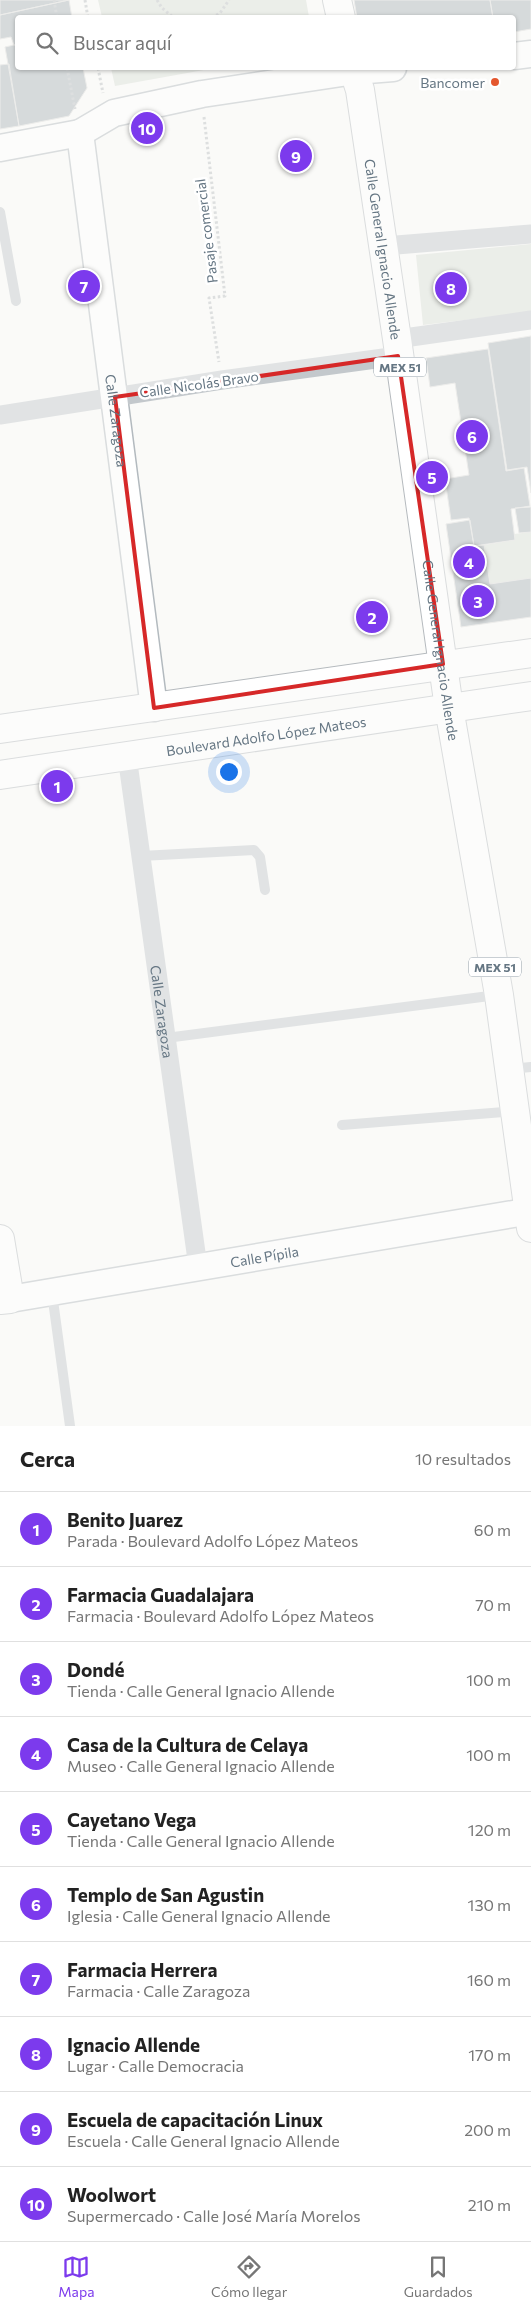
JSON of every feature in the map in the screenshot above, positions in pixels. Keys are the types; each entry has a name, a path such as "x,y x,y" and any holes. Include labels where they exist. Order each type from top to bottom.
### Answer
{"main road":[{"path":"338,0 340,15"},
{"name":"Calle General Ignacio Allende","path":"354,70 360,90 384,246 449,708 499,994 520,1068 515,1111 530,1217"},
{"path":"0,729 154,708 443,664 531,653"},
{"name":"Boulevard Adolfo López Mateos","path":"0,775 531,696"},
{"path":"0,1239 5,1300"}],"street":[{"path":"516,56 531,54"},
{"path":"0,148 114,113 202,94 348,70"},
{"name":"Calle Zaragoza","path":"78,124 154,708"},
{"path":"384,246 531,234"},
{"name":"Calle Nicolás Bravo","path":"0,415 222,380 531,320"},
{"name":"Calle Zaragoza","path":"126,756 198,1267"},
{"name":"Calle Pípila","path":"5,1300 198,1267 530,1217"}],"lane":[{"path":"0,212 16,301"},
{"path":"141,856 254,850 260,857 265,890"},
{"path":"166,1038 499,994"},
{"path":"342,1125 515,1111"},
{"path":"52,1291 70,1426"}],"path":[{"path":"54,0 56,15"},
{"path":"85,0 88,15"},
{"path":"157,0 162,8 170,15"},
{"path":"216,15 229,0"},
{"path":"67,70 78,124"},
{"name":"Pasaje comercial","path":"202,94 224,296 209,298 222,380"}],"highlighted area":[{"path":"398,356 443,664 154,708 115,397"}],"shaded area":[{"path":"98,0 306,0 309,15 102,15"},
{"path":"111,70 204,70 115,86"},
{"path":"531,244 531,312 423,325 416,255"},
{"path":"531,532 531,578 490,584 484,545 515,540 514,534"}],"building":[{"path":"0,0 69,0 0,15"},
{"path":"69,0 72,15 15,15 14,45 11,37 0,39 0,15"},
{"path":"354,0 490,0 492,15 356,15"},
{"path":"490,0 531,0 531,29 516,32 516,15 492,15"},
{"path":"15,45 15,70 83,70 87,88 69,116 19,126 5,47"},
{"path":"9,64 19,126 0,129 0,65"},
{"path":"531,336 531,493 527,467 507,470 488,343"},
{"path":"488,349 506,471 524,468 530,506 511,509 515,540 474,546 469,518 451,520 445,479 469,475 455,383 430,387 426,358"},
{"path":"531,507 531,532 519,533 515,508"},
{"path":"470,520 474,546 484,545 490,584 531,578 531,617 461,627 446,524"}],"place":[{"name":"Bancomer","path":"495,82"},
{"name":"Woolwort","path":"147,128"},
{"name":"Escuela de capacitación Linux","path":"296,156"},
{"name":"Farmacia Herrera","path":"84,286"},
{"name":"Ignacio Allende","path":"451,288"},
{"name":"Templo de San Agustin","path":"472,436"},
{"name":"Cayetano Vega","path":"432,477"},
{"name":"Casa de la Cultura de Celaya","path":"469,562"},
{"name":"Dondé","path":"478,601"},
{"name":"Farmacia Guadalajara","path":"372,617"},
{"name":"Benito Juarez","path":"57,786"}]}
